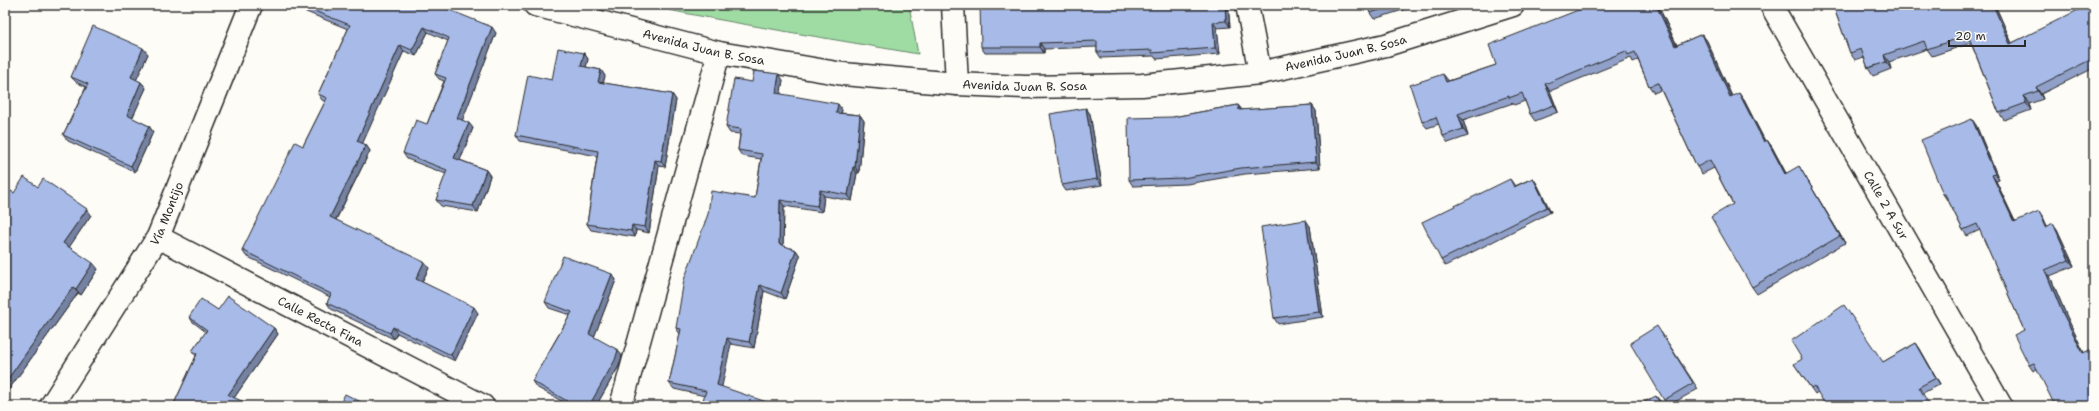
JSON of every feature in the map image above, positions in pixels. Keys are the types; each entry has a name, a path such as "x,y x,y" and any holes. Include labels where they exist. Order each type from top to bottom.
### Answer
{"street":[{"name":"Vía Montijo","path":"51,406 158,237 251,5"},
{"name":"Avenida Juan B. Sosa","path":"535,5 719,53 843,74 957,84 1024,87 1142,84 1260,73 1386,45 1513,5"},
{"path":"953,5 957,84"},
{"path":"1247,5 1260,73"},
{"name":"Calle 2 A Sur","path":"1771,5 2001,406"},
{"path":"621,406 719,53"},
{"name":"Calle Recta Fina","path":"158,237 483,406"}],"green space":[{"path":"644,5 909,5 918,54 747,25"}],"building":[{"path":"299,5 437,5 492,27 457,118 469,123 454,158 486,170 473,206 436,200 447,170 403,153 416,120 427,124 446,78 435,74 449,38 424,27 412,50 400,45 357,141 366,145 330,217 424,262 416,279 474,307 451,355 393,327 390,333 327,303 331,294 242,250 295,142 303,146 327,98 318,94 350,25"},
{"path":"980,5 1225,5 1226,21 1213,22 1215,48 1152,53 1152,50 1097,52 1097,41 1040,43 1040,47 981,47"},
{"path":"1367,5 1396,5 1370,13"},
{"path":"1591,5 1656,5 1675,46 1702,34 1730,97 1739,93 1764,142 1767,140 1785,174 1799,166 1840,236 1752,287 1711,217 1733,204 1710,160 1697,167 1658,83 1649,86 1635,52 1628,55 1626,51 1545,84 1554,105 1530,114 1522,93 1509,98 1509,96 1458,114 1463,129 1443,136 1436,117 1422,122 1410,85 1443,74 1446,82 1496,65 1489,45"},
{"path":"1833,5 1993,5 2010,44 2088,5 2094,5 2094,58 2036,87 2038,91 2024,96 2026,103 1999,113 1968,35 1927,49 1924,41 1884,55 1886,62 1868,68 1861,49 1850,53"},
{"path":"93,26 143,48 131,77 141,82 127,115 149,126 131,166 63,135 88,84 71,77"},
{"path":"558,48 584,53 581,66 601,70 598,82 672,94 661,161 655,160 645,227 632,225 631,231 587,224 598,151 516,135 528,75 552,80"},
{"path":"754,71 779,74 776,93 838,104 836,113 860,115 855,167 853,167 848,195 820,190 817,206 780,200 779,244 796,250 781,293 760,285 749,342 727,338 717,385 778,406 701,406 706,391 669,383 681,329 676,328 684,280 708,214 711,191 755,198 762,154 738,150 741,129 726,127 734,79 752,82"},
{"path":"1238,105 1239,110 1312,105 1316,162 1241,168 1183,178 1129,180 1128,118 1173,117"},
{"path":"1086,108 1097,179 1062,185 1050,114"},
{"path":"1972,119 1995,174 1992,175 2014,222 2039,211 2046,227 2053,223 2069,260 2045,270 2062,312 2083,353 2094,348 2094,406 2055,406 2034,363 2029,365 2014,335 2024,330 1977,224 1963,230 1945,194 1943,194 1921,140"},
{"path":"24,177 38,187 43,179 87,209 63,243 93,263 76,289 73,287 5,383 5,252 7,249 5,248 5,188 14,193"},
{"path":"1533,178 1547,207 1441,260 1422,222 1510,179 1514,187"},
{"path":"1306,220 1319,312 1274,318 1261,227"},
{"path":"563,256 612,274 589,334 618,350 615,360 589,406 564,406 567,401 532,381 572,312 545,302"},
{"path":"228,296 274,328 228,395 251,406 173,406 197,354 192,351 207,330 189,317 201,299 218,310"},
{"path":"1844,305 1883,362 1916,343 1936,378 1919,387 1930,406 1826,406 1814,386 1811,388 1794,364 1802,359 1791,341"},
{"path":"1657,326 1693,383 1664,400 1630,343"},
{"path":"345,394 369,406 339,406"},
{"path":"1656,396 1661,406 1636,406"},
{"path":"890,403 897,406 888,406"}]}
